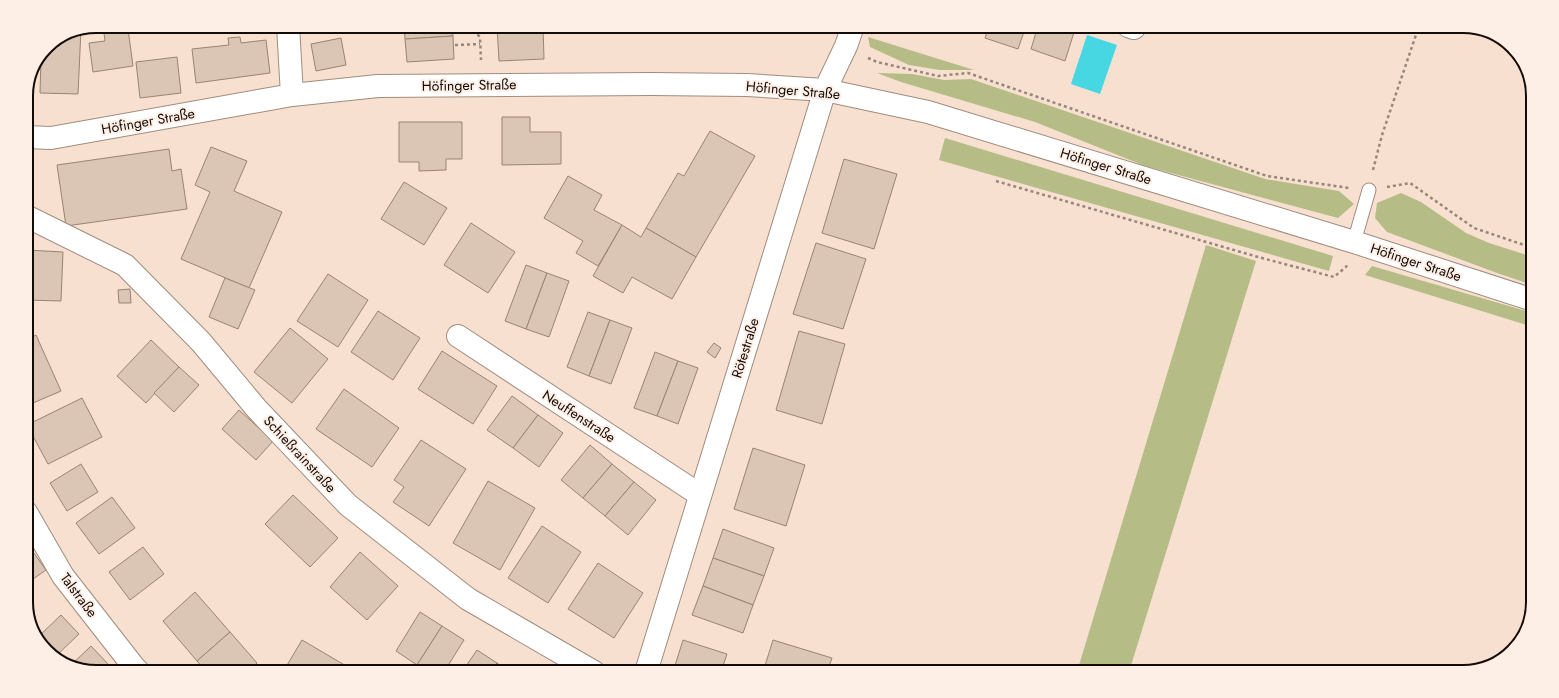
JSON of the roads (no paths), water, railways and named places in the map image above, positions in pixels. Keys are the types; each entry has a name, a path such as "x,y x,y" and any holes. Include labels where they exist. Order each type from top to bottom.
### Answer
{"street":[{"path":"288,33 292,95"},
{"name":"Rötestraße","path":"648,665 825,90 849,36"},
{"name":"Höfinger Straße","path":"33,138 52,138 292,95 378,86 584,84 747,86 825,90 928,112 1354,242 1526,298"},
{"name":"Schießrainstraße","path":"33,220 124,265 201,342 256,408 348,505 468,599 582,665"},
{"name":"Neuffenstraße","path":"458,336 700,495"},
{"name":"Talstraße","path":"33,524 63,576 132,665"}],"lane":[{"path":"1354,242 1369,190"}],"water":[{"path":"1087,35 1117,45 1100,94 1071,84"}]}
